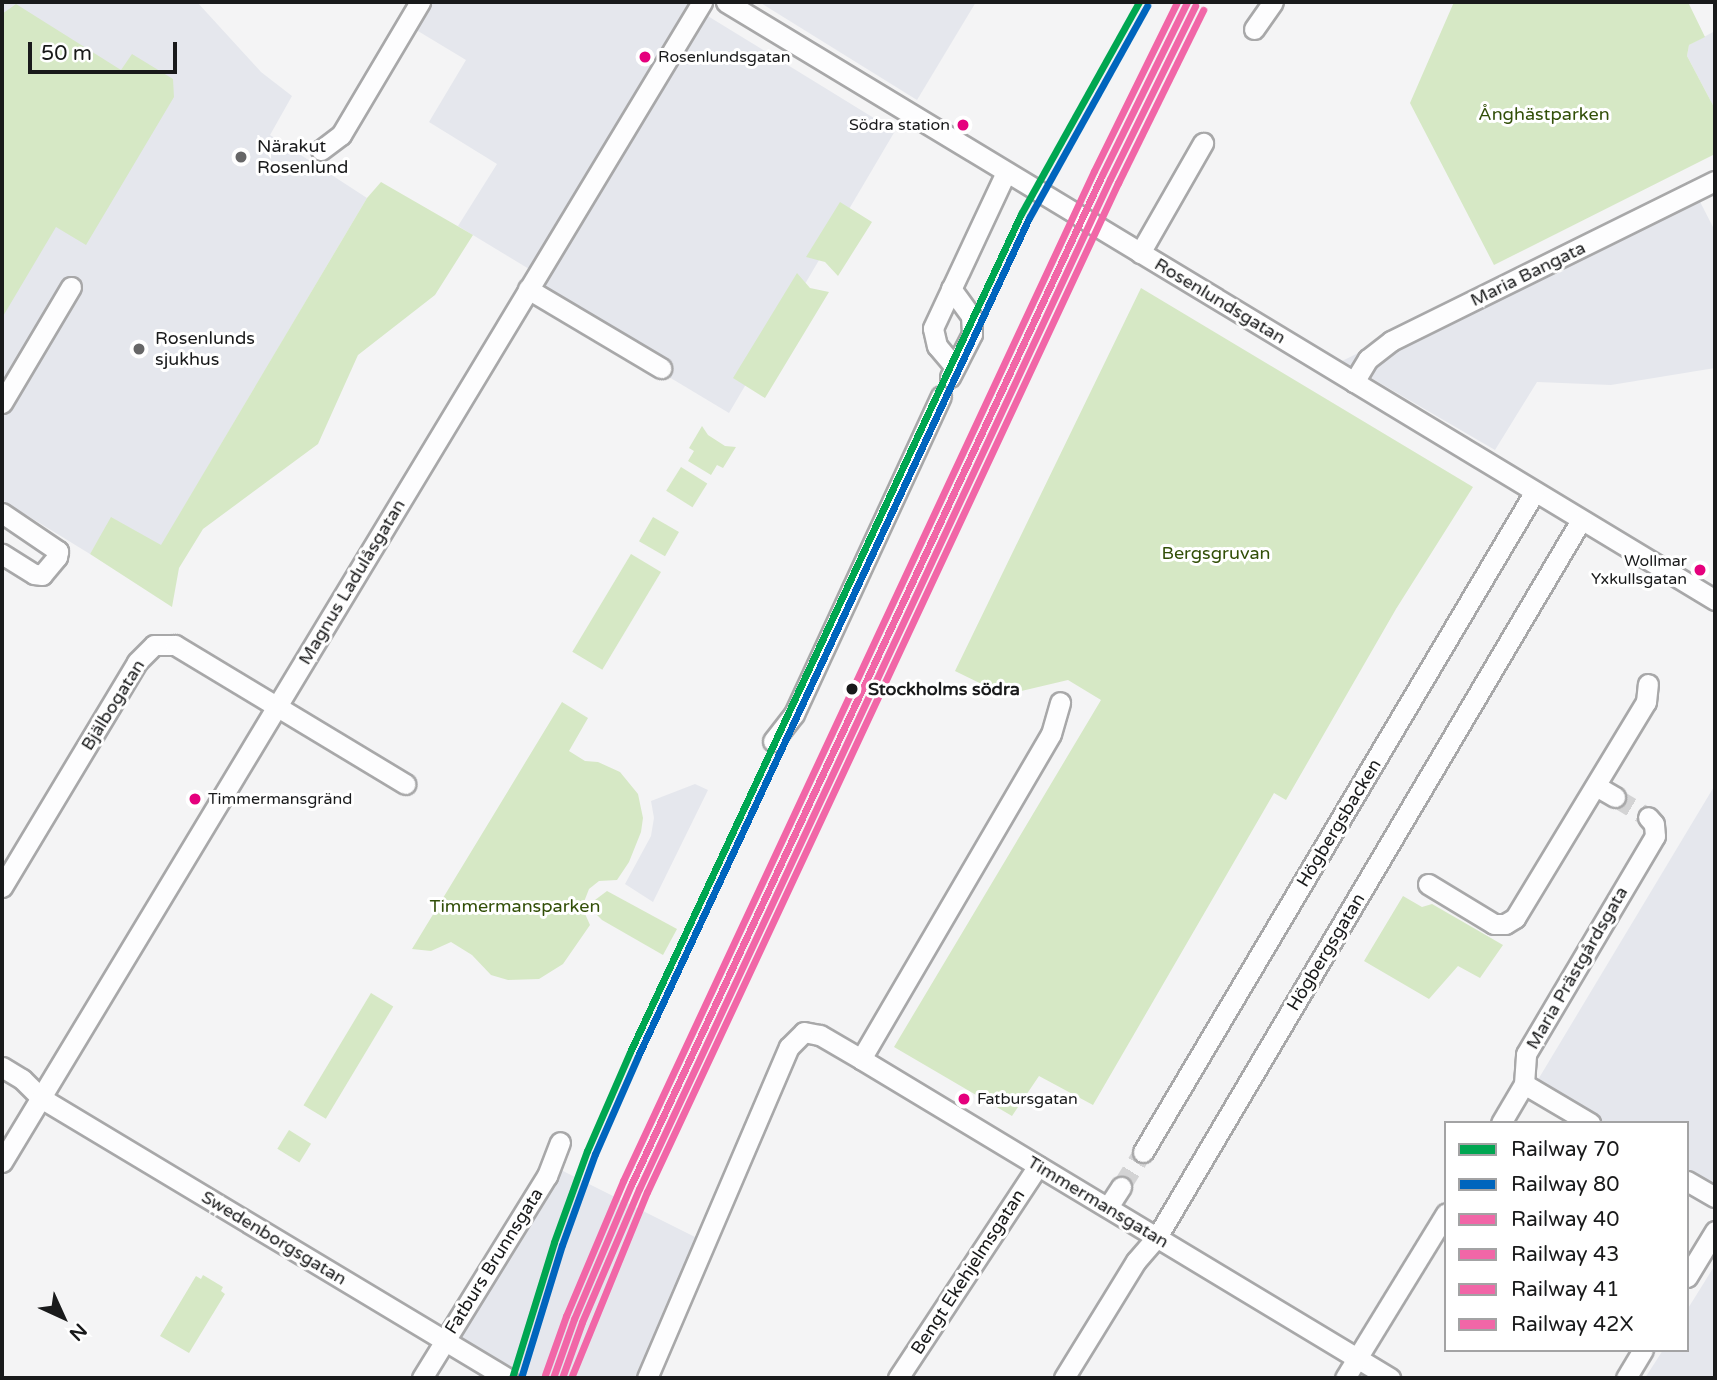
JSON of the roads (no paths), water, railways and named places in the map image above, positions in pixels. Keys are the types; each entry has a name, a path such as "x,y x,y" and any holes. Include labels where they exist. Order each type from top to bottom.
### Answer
{"street":[{"path":"321,150 341,135 420,2"},
{"name":"Magnus Ladulåsgatan","path":"2,1162 702,2"},
{"name":"Rosenlundsgatan","path":"726,2 1715,600"},
{"path":"1254,29 1273,2"},
{"path":"1140,253 1203,143"},
{"path":"951,288 971,316 972,334 952,372 937,346 933,328 951,288 1006,172"},
{"name":"Maria Bangata","path":"1354,382 1368,359 1391,341 1715,181"},
{"path":"2,403 71,287"},
{"path":"528,289 661,368"},
{"path":"773,741 794,714 941,396"},
{"name":"Högbergsbacken","path":"1143,1152 1534,492"},
{"path":"2,513 58,551 57,557 42,575 34,574 2,554"},
{"name":"Högbergsgatan","path":"1064,1378 1136,1261 1157,1237 1581,520"},
{"name":"Bjälbogatan","path":"2,887 137,662 155,645 175,645 277,707"},
{"path":"1428,884 1494,924 1505,924 1522,907 1596,786 1646,702 1648,684"},
{"path":"861,1059 1051,734 1060,702"},
{"path":"277,707 405,784"},
{"path":"1596,786 1615,797"},
{"name":"Maria Prästgårdsgata","path":"1502,1121 1524,1084 1526,1054 1655,836 1654,824 1648,817"},
{"name":"Timmermansgatan","path":"647,1378 789,1047 804,1032 820,1035 861,1059 1390,1378"},
{"path":"2,1067 22,1079 41,1098"},
{"path":"1524,1084 1587,1121"},
{"name":"Swedenborgsgatan","path":"41,1098 507,1378"},
{"name":"Fatburs Brunnsgata","path":"422,1378 547,1176 560,1142"},
{"name":"Bengt Ekehjelmsgatan","path":"898,1378 1038,1166"},
{"path":"1689,1182 1715,1197"},
{"path":"1108,1208 1121,1187"},
{"path":"1345,1378 1444,1216"},
{"path":"1689,1274 1715,1231"},
{"path":"1626,1378 1642,1352"}],"tunnel":[{"path":"1615,797 1648,817"},
{"path":"1121,1187 1143,1152"}],"rail line":[{"name":"70","path":"512,1378 554,1242 587,1151 630,1052 1021,214 1139,2"},
{"name":"41","path":"545,1375 566,1316 623,1181 1094,171 1177,2"},
{"name":"40","path":"553,1378 574,1319 631,1185 1102,175 1187,2"},
{"name":"80","path":"521,1378 562,1245 595,1154 638,1056 1029,218 1147,6"},
{"name":"43","path":"562,1378 582,1322 639,1189 1110,179 1195,6"},
{"name":"42X","path":"571,1378 647,1192 1118,183 1203,10"}],"place":[{"name":"Rosenlundsgatan","path":"645,57"},
{"name":"Södra station","path":"963,125"},
{"name":"Närakut Rosenlund","path":"241,157"},
{"name":"Rosenlunds sjukhus","path":"139,349"},
{"name":"Wollmar Yxkullsgatan","path":"1700,570"},
{"name":"Stockholms södra","path":"852,689"},
{"name":"Timmermansgränd","path":"195,799"},
{"name":"Fatbursgatan","path":"964,1099"}],"park label":[{"name":"Ånghästparken","path":"1544,114"},
{"name":"Bergsgruvan","path":"1216,553"},
{"name":"Timmermansparken","path":"515,906"}]}
